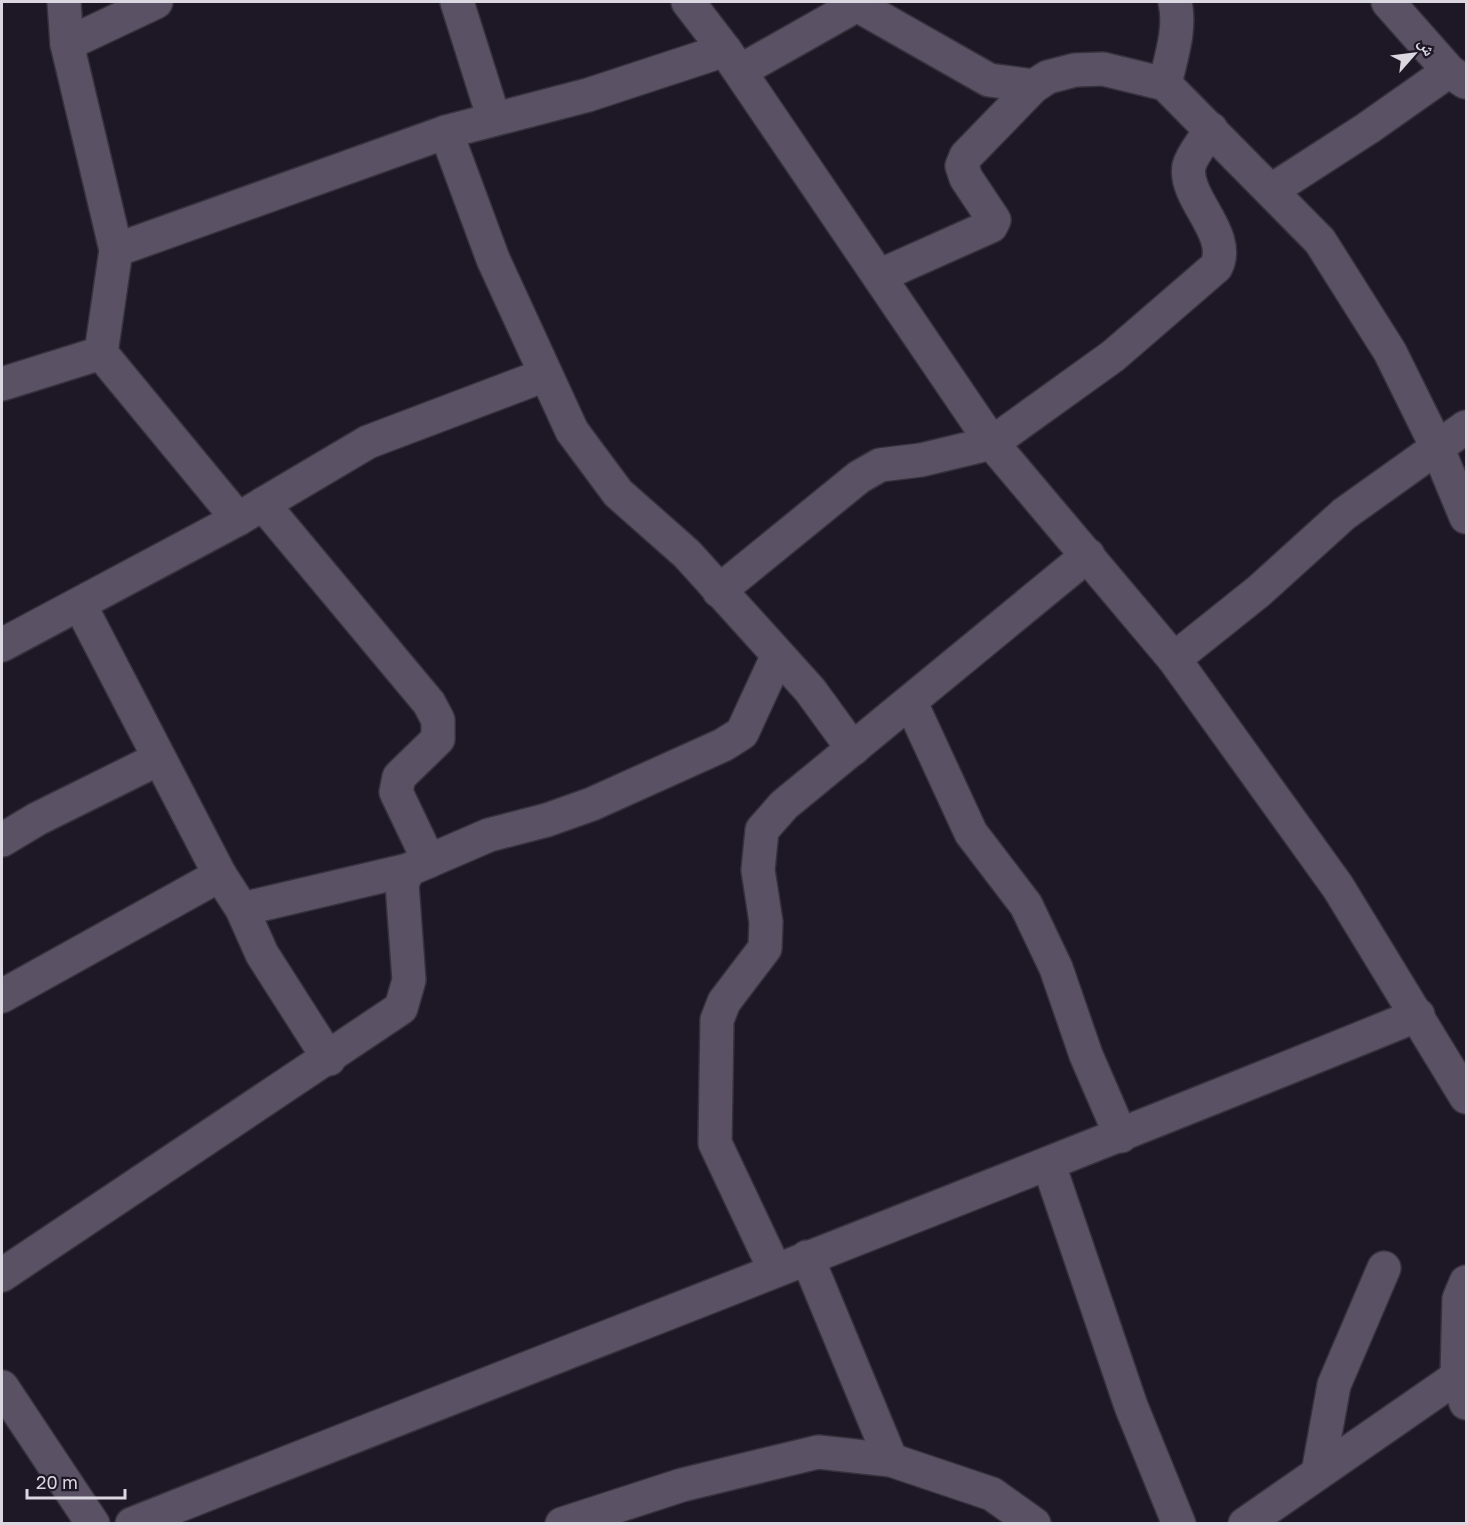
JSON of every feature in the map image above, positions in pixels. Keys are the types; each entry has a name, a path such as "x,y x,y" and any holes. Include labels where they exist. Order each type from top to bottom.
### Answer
{"street":[{"path":"64,2 67,44 116,250 101,353"},
{"path":"67,44 156,2"},
{"path":"457,2 494,119"},
{"path":"688,2 733,61 992,443 1174,658 1338,887 1467,1097"},
{"path":"1165,84 1177,25 1175,2"},
{"path":"1272,190 1368,128 1458,77 1388,2"},
{"path":"116,250 446,132 588,95 733,61 856,3 989,80 1010,85 1034,86"},
{"path":"879,276 991,226 994,220 966,178 962,166 966,156 1034,86 1048,77 1075,70 1103,69 1165,84 1320,241 1390,352 1464,503"},
{"path":"719,591 859,477 880,465 921,460 992,443 1113,356 1216,267 1221,257 1218,242 1190,180 1190,165 1211,129"},
{"path":"446,132 493,259 572,431 618,493 687,554 810,690 853,749"},
{"path":"2,384 101,353"},
{"path":"101,353 429,703 438,720 438,739 399,777 396,792 418,866"},
{"path":"2,645 250,512 368,442 545,375"},
{"path":"1174,658 1258,591 1344,514 1467,427"},
{"path":"775,1270 715,1143 717,1020 724,1002 765,948 766,922 758,870 762,830 784,805 911,703 993,632 1088,555"},
{"path":"80,605 158,759 220,874 242,909 262,954 329,1059"},
{"path":"242,909 418,866 489,835 547,820 592,804 723,745 742,733 778,655"},
{"path":"911,703 970,833 1026,905 1056,968 1086,1055 1121,1136"},
{"path":"2,840 37,819 158,759"},
{"path":"2,1275 329,1059 401,1008 409,980 402,884 418,866"},
{"path":"2,996 220,874"},
{"path":"132,1524 807,1257 1049,1165 1418,1015"},
{"path":"1049,1165 1131,1406 1179,1524"},
{"path":"807,1257 891,1460"},
{"path":"1318,1473 1334,1385 1384,1268"},
{"path":"1245,1524 1318,1473 1462,1390 1459,1299 1467,1282"},
{"path":"2,1387 93,1524"},
{"path":"562,1524 682,1485 818,1452 891,1460 992,1494 1034,1524"}]}
